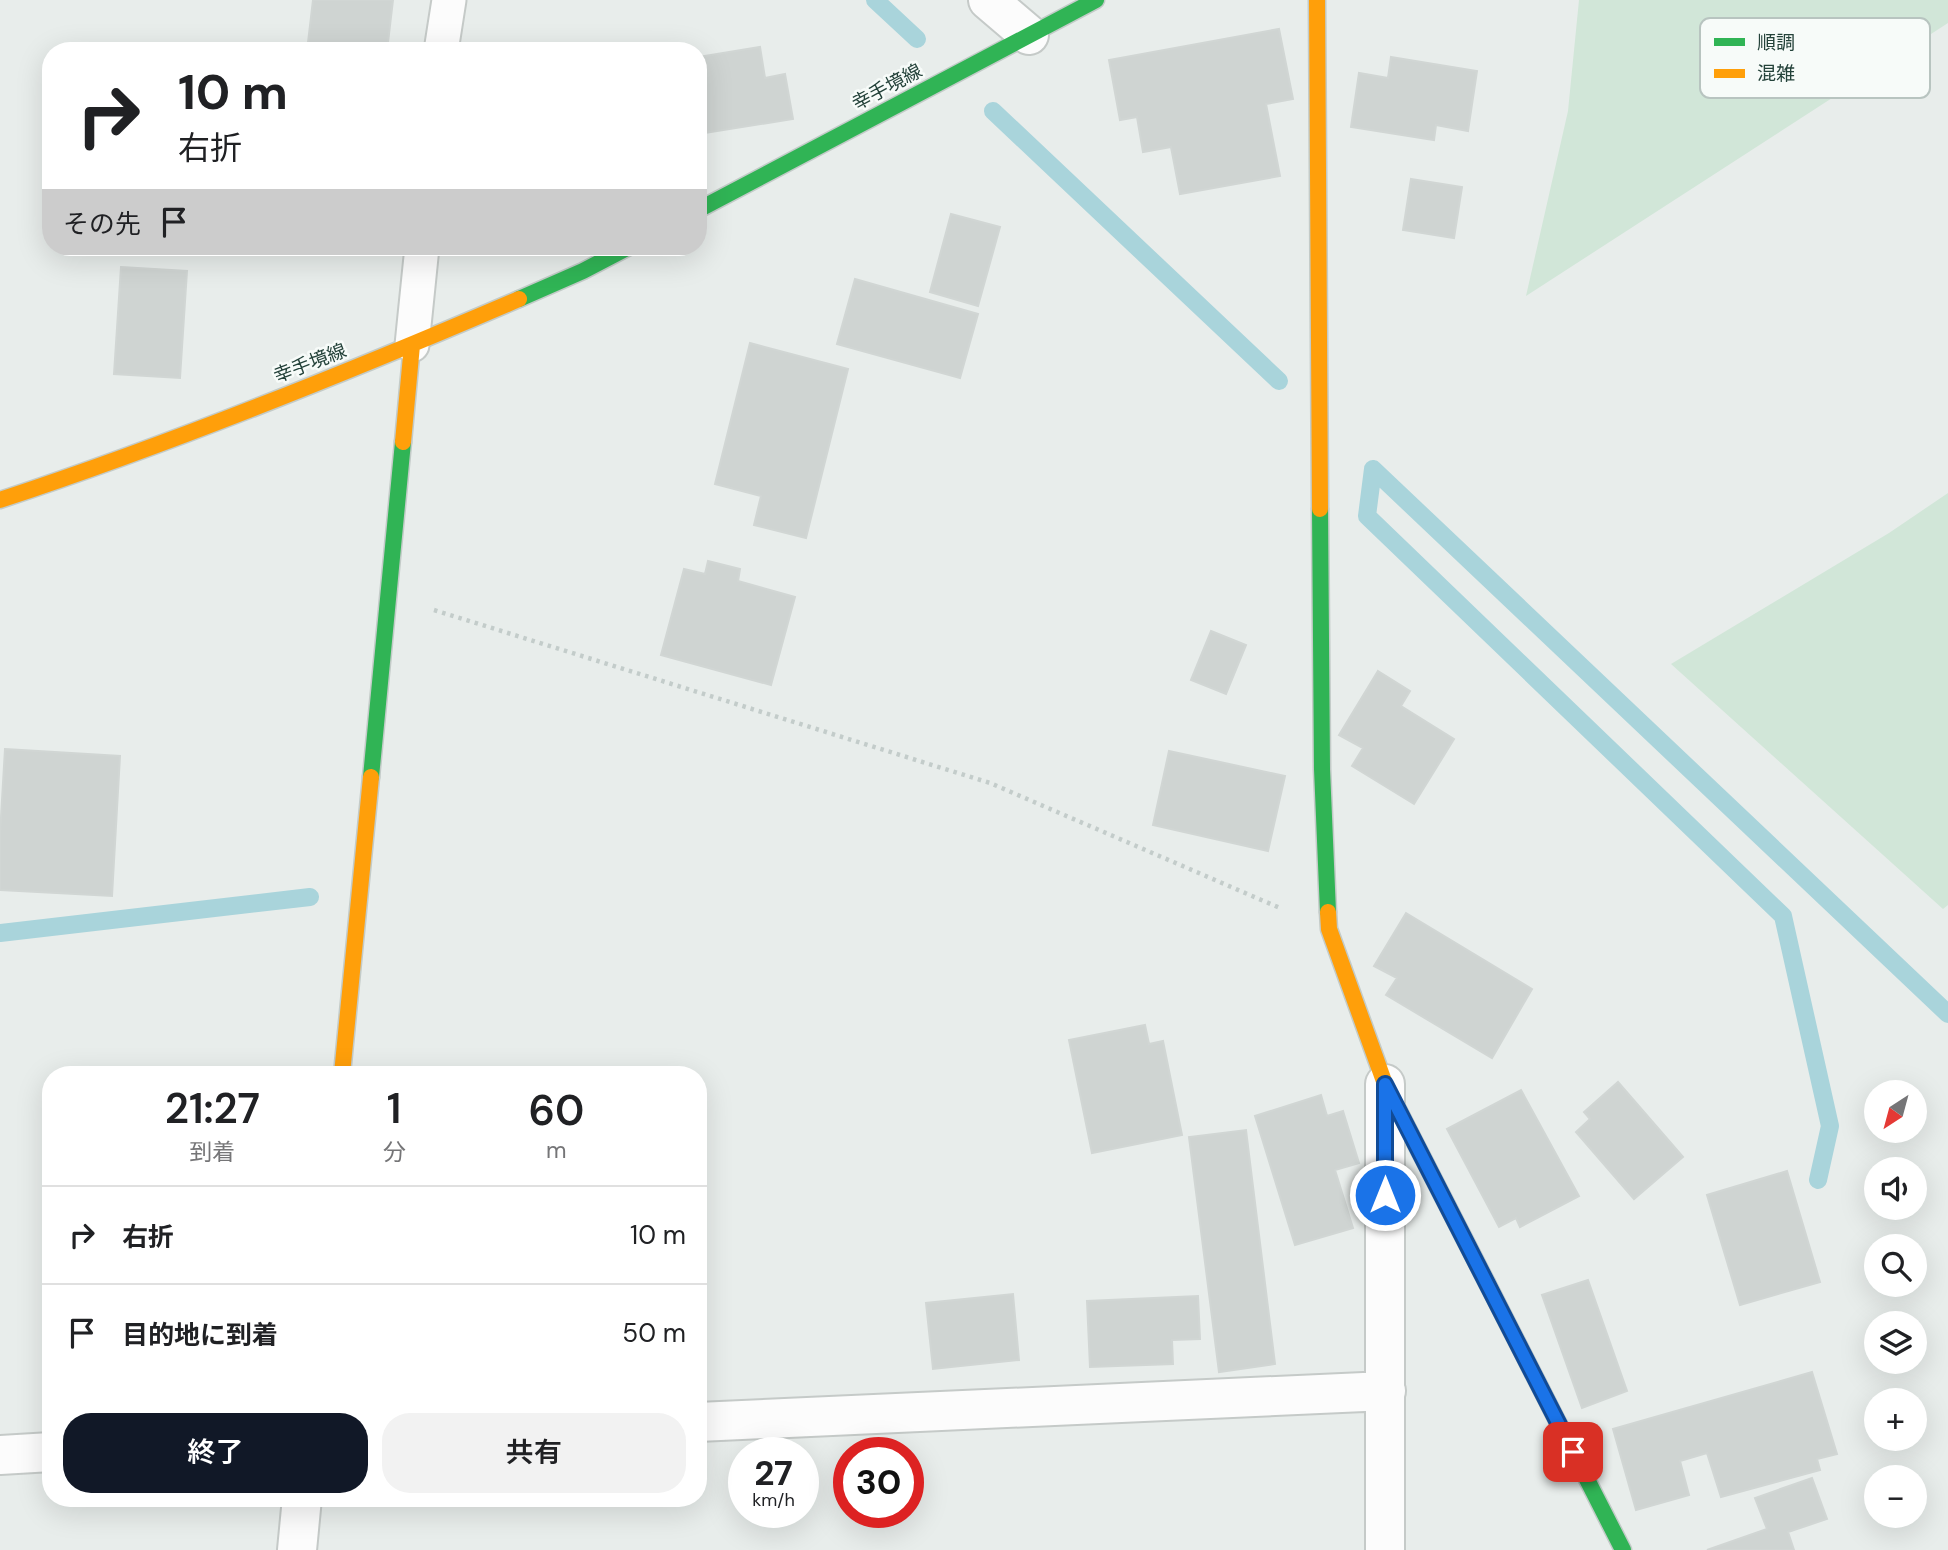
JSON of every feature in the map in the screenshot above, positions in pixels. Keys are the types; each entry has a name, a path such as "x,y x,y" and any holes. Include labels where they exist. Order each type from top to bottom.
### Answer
{"street":[{"path":"988,0 1029,36"},
{"name":"幸手境線","path":"707,205 1096,0"},
{"path":"1317,0 1321,769 1329,929 1385,1084 1623,1550"},
{"name":"幸手境線","path":"0,500 98,468 412,345 612,256"},
{"path":"343,1066 412,345"},
{"path":"1385,1084 1385,1550"},
{"path":"707,1422 1385,1391"},
{"path":"0,1455 42,1453"},
{"path":"297,1550 301,1507"}],"lane":[{"path":"442,42 449,0"},
{"path":"412,345 421,256"}],"path":[{"path":"388,595 990,783 1329,929"}],"green space":[{"path":"1579,0 1948,0 1948,23 1930,35 1930,18 1700,18 1700,98 1832,98 1526,296 1568,111"},
{"path":"1948,493 1948,905 1943,909 1671,664 1889,533"}],"building":[{"path":"313,0 393,0 388,42 308,42"},
{"path":"1279,29 1293,99 1266,104 1280,176 1180,194 1171,147 1143,152 1137,117 1120,120 1109,60"},
{"path":"760,47 765,78 785,74 793,119 707,133 707,56"},
{"path":"1391,57 1477,71 1468,131 1436,125 1434,140 1351,127 1359,73 1388,78"},
{"path":"1411,179 1462,187 1454,238 1403,230"},
{"path":"951,214 1000,227 978,306 930,292"},
{"path":"121,267 187,271 180,378 114,374"},
{"path":"855,279 978,314 960,378 837,344"},
{"path":"750,343 848,369 806,538 754,525 761,496 715,484"},
{"path":"708,561 740,569 738,581 795,597 771,685 661,655 684,569 705,574"},
{"path":"1211,631 1246,645 1226,694 1191,680"},
{"path":"1378,671 1410,691 1401,706 1454,739 1414,804 1352,766 1363,748 1339,735"},
{"path":"5,749 120,756 112,896 0,890"},
{"path":"1169,751 1285,776 1268,851 1153,825"},
{"path":"1406,913 1532,989 1492,1058 1386,995 1397,978 1374,966"},
{"path":"1145,1025 1149,1044 1163,1041 1182,1135 1092,1153 1069,1040"},
{"path":"1618,1082 1683,1157 1634,1199 1576,1132 1590,1119 1584,1112"},
{"path":"1521,1090 1579,1196 1520,1227 1516,1218 1499,1227 1447,1129"},
{"path":"1321,1095 1327,1116 1343,1111 1359,1163 1335,1170 1353,1228 1295,1245 1255,1116"},
{"path":"1246,1130 1275,1364 1219,1372 1189,1137"},
{"path":"1787,1171 1820,1282 1740,1305 1707,1195"},
{"path":"1588,1280 1627,1391 1582,1408 1542,1295"},
{"path":"1013,1294 1019,1360 933,1369 926,1303"},
{"path":"1198,1296 1200,1339 1172,1340 1173,1364 1090,1367 1087,1301"},
{"path":"1812,1372 1837,1454 1817,1459 1820,1470 1721,1497 1707,1453 1680,1461 1689,1495 1636,1510 1613,1429"},
{"path":"1812,1478 1827,1519 1788,1532 1794,1550 1707,1550 1767,1529 1755,1498"}],"waterway":[{"path":"875,0 917,39"},
{"path":"993,111 1279,381"},
{"path":"1373,469 1367,516 1783,916 1830,1126 1818,1180"},
{"path":"1373,469 1948,1014"},
{"path":"0,933 310,897"}],"traffic: fast":[{"path":"707,205 1096,0"},
{"path":"519,299 612,256"},
{"path":"371,777 403,442"},
{"path":"1320,509 1322,769 1328,912"},
{"path":"1487,1283 1623,1550"}],"traffic: slow":[{"path":"1317,0 1320,509"},
{"path":"0,500 262,405 519,299"},
{"path":"403,442 412,345"},
{"path":"343,1066 371,777"},
{"path":"1328,912 1329,929 1385,1084 1487,1283"}],"route":[{"path":"1385,1195 1385,1084 1573,1452"}]}
